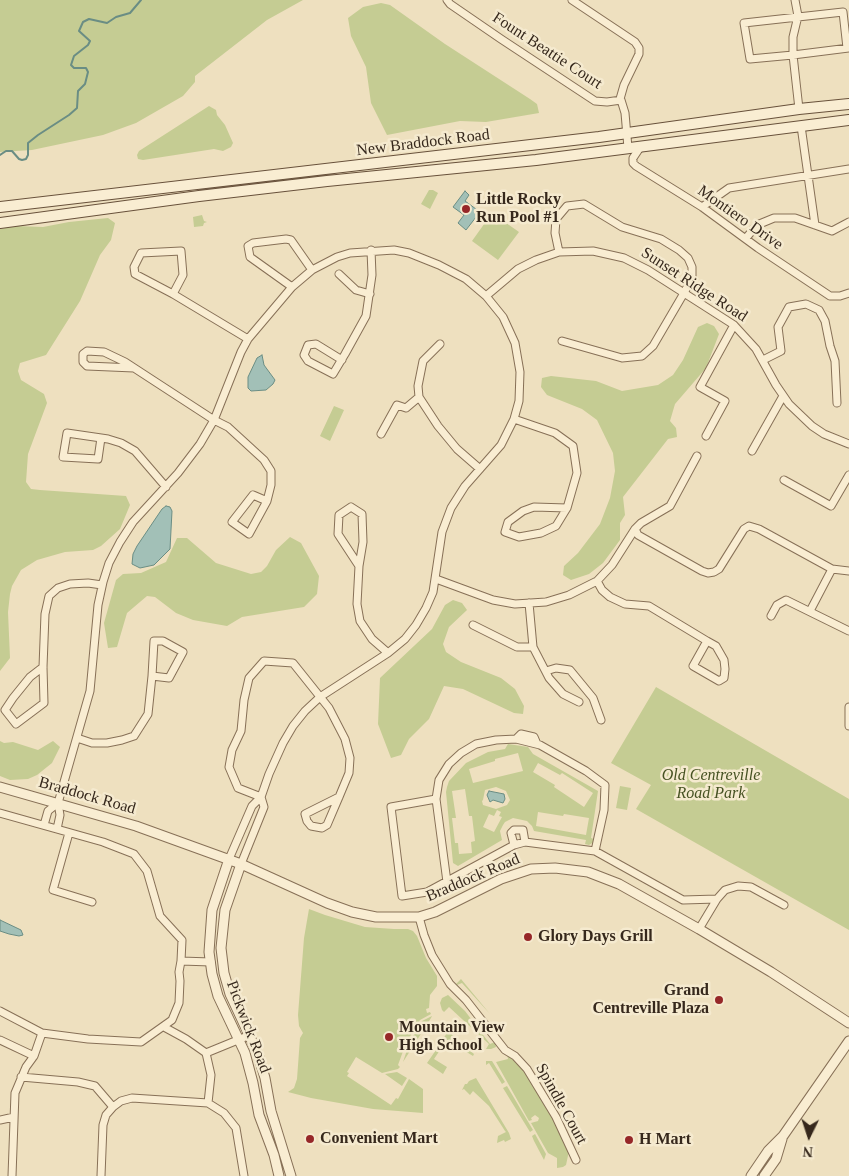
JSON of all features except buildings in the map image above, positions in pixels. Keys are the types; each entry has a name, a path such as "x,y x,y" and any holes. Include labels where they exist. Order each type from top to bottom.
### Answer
{"main road":[{"name":"New Braddock Road","path":"0,208 627,133 799,109 849,104"},
{"name":"New Braddock Road","path":"0,223 199,196 516,162 849,120"}],"street":[{"name":"Fount Beattie Court","path":"447,0 494,34 596,100 607,102 620,99 625,113 628,148"},
{"path":"572,0 635,42 639,48 639,54 624,85 620,99"},
{"path":"796,0 798,16 793,37 793,55 799,109"},
{"path":"843,12 848,48 750,59 744,23 798,16 843,12"},
{"path":"801,126 815,225"},
{"name":"Montiero Drive","path":"641,146 633,158 633,163 636,166 702,207 830,296 840,296 849,293"},
{"path":"702,207 729,188 849,169"},
{"path":"559,252 555,233 556,219 567,206 584,204 622,228 661,239 688,258 692,267 692,278 684,293 653,346 642,356 622,358 562,341"},
{"path":"746,238 756,225 774,218 794,218 832,230 849,222"},
{"path":"292,287 250,257 248,246 254,243 291,240 312,270"},
{"path":"342,360 316,344 308,345 304,355 308,361 333,374 342,360 366,316 372,275 371,250"},
{"path":"57,829 60,815 58,803 90,691 98,605 102,585 112,558 126,532 189,460 214,420 229,377 248,340 292,287 312,270 337,257 371,250 394,250 423,257 466,280 486,296 503,317 518,357 520,386 514,419 501,445 456,497 442,532 436,579 428,603 416,625 405,639 388,653 320,697 293,726 269,774 261,797 252,806 229,859"},
{"path":"173,294 183,275 181,251 141,253 134,267 135,274 173,294 248,340"},
{"name":"Sunset Ridge Road","path":"486,296 518,269 559,252 588,251 614,255 648,270 734,325 752,343 783,396 800,416 812,426 849,444"},
{"path":"339,274 356,290 370,294"},
{"path":"763,360 781,351 778,327 789,307 806,304 819,310 825,321 835,361 837,403"},
{"path":"706,436 725,401 700,387 734,325"},
{"path":"440,344 422,361 418,386 419,397 438,426 457,449 480,469"},
{"path":"134,368 87,366 83,362 82,354 87,351 104,352 125,362 214,420 228,427 264,460 270,471 271,485 267,501 249,534 232,522 253,495 267,501"},
{"path":"752,451 783,396"},
{"path":"381,434 397,405 406,408 419,397"},
{"path":"514,419 555,433 573,446 577,473 568,508 556,526 541,534 520,537 505,532 508,522 523,511 534,507 568,508"},
{"path":"101,438 98,459 63,457 67,433 101,438 121,443 135,451 166,487"},
{"path":"436,579 493,600 515,604 546,602 569,595 596,581 612,565 635,529 641,523 670,506 697,456"},
{"path":"784,480 831,506 849,474"},
{"path":"359,566 338,534 339,515 351,507 362,514 363,542 359,566 357,604 360,621 372,639 388,653"},
{"path":"635,529 638,535 702,571 714,572 719,569 744,529 749,526 759,529 832,569 849,571"},
{"path":"810,611 832,569"},
{"path":"596,581 610,597 625,604 648,606 716,646 724,660 725,669 724,678 719,681 693,666 707,641"},
{"path":"43,667 30,677 5,710 16,724 44,703 45,614 50,596 58,588 70,584 88,583 102,585"},
{"path":"771,616 777,605 786,600 849,631"},
{"path":"529,603 533,647 549,678 563,694 579,702"},
{"path":"473,625 517,648 533,647"},
{"path":"77,738 92,743 107,743 134,736 148,714 154,641 162,641 183,652 169,678 152,676"},
{"path":"261,797 238,788 229,767 232,750 241,731 244,700 249,678 264,661 293,663 329,708 345,739 350,758 349,774 327,825 322,828 311,826 305,814 339,797"},
{"path":"546,671 556,668 570,670 593,698 601,720"},
{"path":"849,707 849,726"},
{"path":"448,882 436,800 438,780 449,764 461,753 476,744 516,739 537,744 586,771 605,785 604,810 596,851"},
{"name":"Braddock Road","path":"0,787 136,826 229,859 327,903 352,912 376,917 419,917 450,905 512,874 531,869 555,868 588,872 605,878 700,929 772,972 849,1023"},
{"path":"241,864 264,807 261,797"},
{"path":"436,800 391,807 402,896 427,892 514,845 525,842 596,851 683,900 717,899"},
{"path":"44,825 48,811 58,803"},
{"path":"0,813 103,842 134,854 147,871 160,916 182,940 179,1003 172,1020 141,1042 88,1039 42,1033 0,1011"},
{"path":"514,845 511,833 514,830 523,830 525,842"},
{"path":"69,833 53,890 92,902"},
{"name":"Pickwick Road","path":"229,859 212,910 209,952 218,996 251,1072 259,1115 279,1176"},
{"name":"Pickwick Road","path":"241,864 224,910 221,948 224,973 230,994 250,1035 262,1066 271,1112 291,1176"},
{"path":"700,929 717,899 725,890 738,886 752,887 784,905"},
{"name":"Spindle Court","path":"419,917 432,955 450,984 466,1000 505,1050 515,1056 527,1070 556,1117 576,1160"},
{"path":"181,961 211,962"},
{"path":"164,1026 206,1053 211,1074 208,1103"},
{"path":"12,1176 15,1093 21,1077 34,1056 42,1033"},
{"path":"206,1053 250,1035"},
{"path":"0,1040 34,1056"},
{"path":"751,1176 768,1151 783,1136 849,1041"},
{"path":"21,1077 78,1082 94,1086 113,1107"},
{"path":"101,1176 103,1126 106,1115 121,1101 132,1098 208,1103 224,1113 236,1128 244,1176"},
{"path":"0,1120 14,1117"},
{"path":"764,1176 776,1158 783,1136"}],"green space":[{"path":"0,0 303,0 267,20 195,76 195,82 183,96 136,123 103,135 32,150 0,152"},
{"path":"381,3 390,5 445,44 530,99 537,104 539,113 486,122 460,121 387,135 371,103 366,67 351,36 348,18 363,7"},
{"path":"209,106 216,110 217,115 225,125 233,143 231,147 223,151 214,149 143,160 138,159 139,151"},
{"path":"429,190 438,193 430,209 421,204"},
{"path":"492,213 519,232 498,260 472,241"},
{"path":"202,215 204,221 207,222 203,226 194,227 193,217"},
{"path":"108,218 115,223 111,240 100,255 80,301 46,355 20,363 18,371 21,380 44,394 47,403 28,454 26,482 31,489 126,496 130,505 120,529 101,546 93,550 65,552 37,560 21,570 12,586 10,594 8,612 10,658 0,671 0,229 16,226 43,227"},
{"path":"707,323 714,326 719,334 706,368 675,404 670,421 676,428 677,437 668,439 623,497 625,515 620,523 620,540 603,563 589,574 571,580 563,575 564,566 578,553 600,524 610,498 615,471 613,453 597,420 582,409 547,395 541,387 542,378 551,376 596,381 622,391 658,385 673,375 683,360 698,327"},
{"path":"334,406 344,410 330,441 320,436"},
{"path":"290,537 301,543 319,576 317,594 304,607 242,617 227,626 193,620 176,613 155,597 147,596 127,613 117,647 108,648 104,623 116,580 123,574 141,573 166,562 177,538 187,538 216,563 251,574 261,572 267,566 276,550"},
{"path":"453,600 462,603 467,610 449,627 443,644 446,652 461,662 501,678 515,689 524,706 523,714 514,713 463,689 444,686 429,719 409,739 401,755 391,758 378,724 380,678 432,629 445,605"},
{"name":"Old Centreville Road Park","path":"656,687 849,799 849,930 636,809 651,785 611,763"},
{"path":"0,741 4,743 13,742 38,750 53,741 60,747 52,763 37,775 28,779 10,780 0,776"},
{"path":"508,744 528,747 533,754 598,791 591,838 594,839 594,842 589,845 585,844 586,840 534,831 527,821 513,818 505,822 500,831 502,840 458,866 453,863 446,792 449,781 466,763 488,752 505,749","holes":["518,753 523,771 473,783 469,769 495,761 495,759","538,763 560,775 562,773 593,793 584,807 554,787 555,785 533,772","496,787 506,791 510,800 507,805 496,809 483,805 485,790","465,789 469,816 472,816 475,841 471,842 472,853 459,854 458,843 455,843 452,818 456,818 452,791","497,810 501,812 499,816 502,817 494,832 483,827 489,814 494,816","538,812 589,818 586,835 536,826"]},
{"path":"620,786 631,788 627,810 616,808"},
{"path":"309,909 365,927 408,929 417,936 426,958 437,976 437,986 430,995 429,1008 426,1009 427,1013 430,1012 431,1014 420,1020 406,1043 398,1069 382,1073 356,1057 347,1072 349,1073 347,1076 391,1105 396,1098 398,1099 409,1079 423,1089 423,1113 373,1109 288,1092 294,1088 297,1079 300,1038 303,1033 299,1026 298,1015 304,938"},
{"path":"461,979 490,1014 462,983 456,984"},
{"path":"447,994 465,1011 490,1044 495,1042 496,1047 486,1049 489,1044 449,1007 444,1012 442,1010 440,1003"},
{"path":"432,1016 403,1062 410,1041 422,1021"},
{"path":"448,1031 474,1054 473,1056 447,1040 441,1048 439,1046"},
{"path":"438,1049 440,1050 434,1059 447,1067 443,1074 427,1063"},
{"path":"507,1054 531,1081 556,1124 569,1151 566,1165 563,1167 557,1168 557,1158 548,1153 531,1123 538,1121 539,1118 535,1115 529,1121 496,1062 508,1059"},
{"path":"486,1061 492,1061 505,1082 502,1084 489,1063 486,1065"},
{"path":"397,1072 407,1078 402,1086 385,1074"},
{"path":"476,1078 511,1139 497,1143 498,1136 506,1132 489,1106 473,1091 470,1095 464,1089 462,1090 465,1084"},
{"path":"507,1086 533,1130 530,1132 503,1088"},
{"path":"535,1134 546,1154 544,1160 532,1136"}],"water":[{"name":"Little Rocky Run Pool #1","path":"465,191 469,195 465,201 480,212 466,230 458,223 464,215 453,207"},
{"path":"262,355 264,365 275,380 266,390 251,391 248,388 248,377 257,358"},
{"path":"166,506 170,507 172,511 170,549 154,565 140,568 132,564 133,554 137,546"},
{"path":"489,791 504,794 505,799 503,803 493,800 490,802 487,795"},
{"path":"0,920 21,930 23,935 19,936 0,931"}],"waterway":[{"path":"0,155 6,151 12,151 19,159 26,159 28,143 77,108 78,91 85,84 88,72 86,68 74,68 71,65 74,56 88,45 90,41 79,31 83,22 89,19 107,23 116,17 130,13 141,0"}],"place":[{"name":"Little Rocky Run Pool #1","path":"466,209"},
{"name":"Glory Days Grill","path":"528,937"},
{"name":"Grand Centreville Plaza","path":"719,1000"},
{"name":"Mountain View High School","path":"389,1037"},
{"name":"Convenient Mart","path":"310,1139"},
{"name":"H Mart","path":"629,1140"}]}
